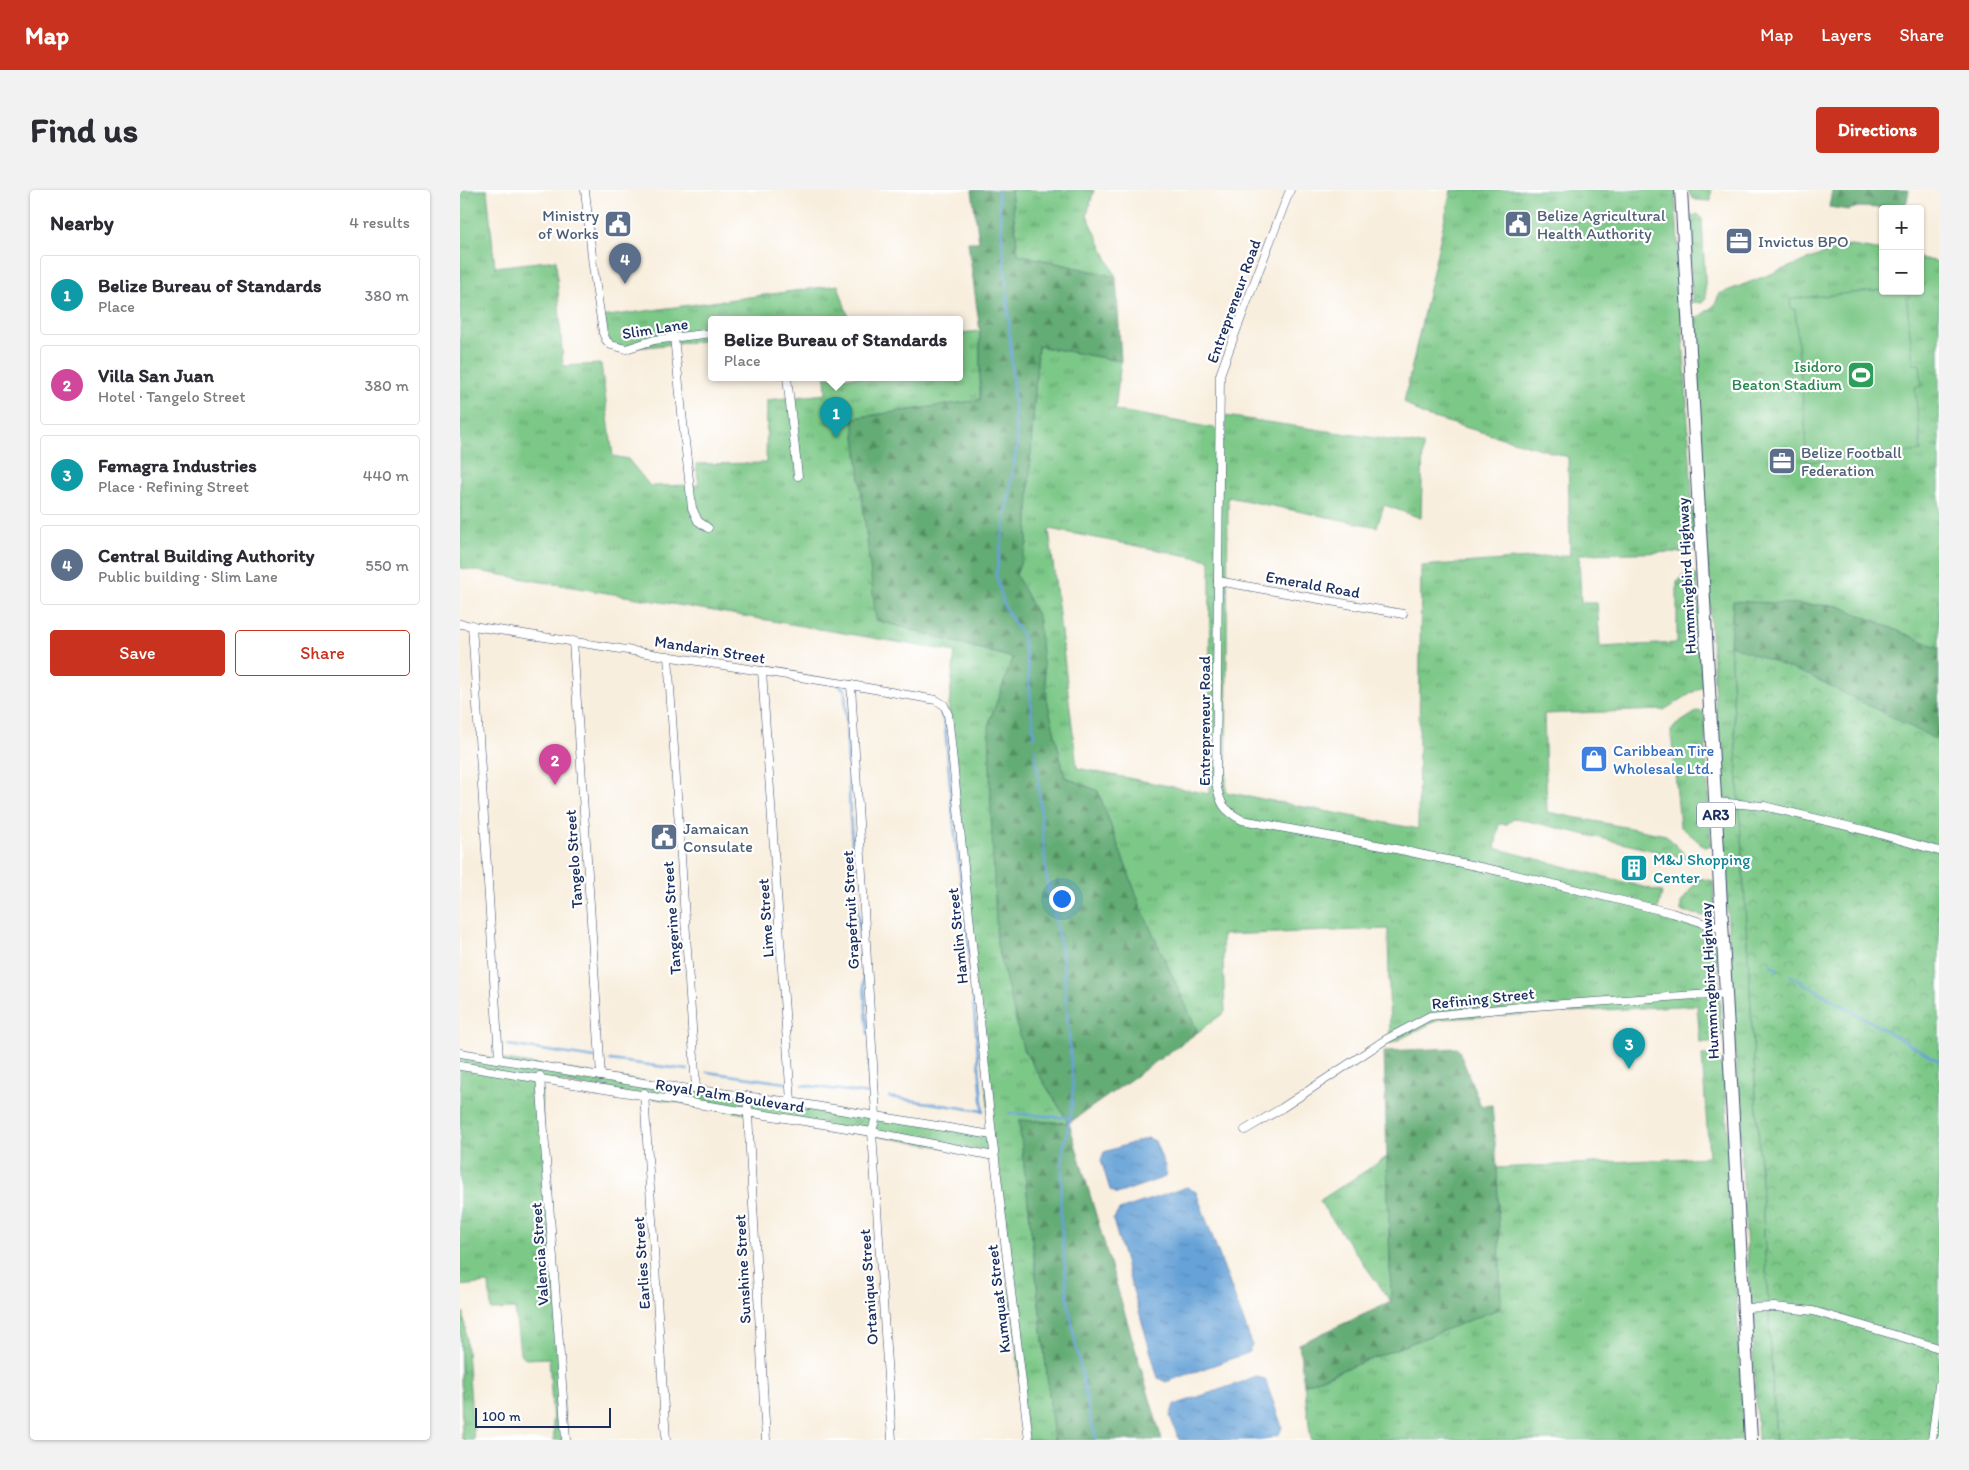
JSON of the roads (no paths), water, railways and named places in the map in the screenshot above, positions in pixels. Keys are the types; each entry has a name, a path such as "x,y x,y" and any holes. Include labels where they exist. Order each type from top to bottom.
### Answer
{"main road":[{"name":"Hummingbird Highway","path":"1680,190 1751,1440"}],"street":[{"name":"Slim Lane","path":"585,190 593,266 603,333 606,340 612,345 626,349 654,340 708,333"},
{"name":"Entrepreneur Road","path":"1290,190 1254,286 1242,311 1220,376 1216,783 1219,800 1229,812 1242,820 1382,846 1508,873 1672,913 1723,930"},
{"path":"674,337 692,508 698,521 708,528"},
{"path":"788,381 798,476"},
{"name":"Emerald Road","path":"1218,581 1403,614"},
{"name":"Mandarin Street","path":"460,624 936,700 944,705 948,714"},
{"path":"472,625 498,1059"},
{"name":"Tangelo Street","path":"573,641 601,1076"},
{"name":"Tangerine Street","path":"668,656 696,1090"},
{"name":"Lime Street","path":"762,671 791,1102"},
{"name":"Grapefruit Street","path":"851,685 876,1116 872,1132"},
{"name":"Hamlin Street","path":"948,714 994,1156"},
{"path":"1715,802 1764,806 1872,832 1939,851"},
{"name":"Refining Street","path":"1245,1130 1282,1108 1385,1040 1430,1016 1520,1007 1726,993"},
{"name":"Royal Palm Boulevard","path":"460,1053 644,1084 791,1102 992,1135"},
{"name":"Royal Palm Boulevard","path":"460,1066 872,1132 994,1156"},
{"name":"Valencia Street","path":"539,1066 566,1440"},
{"name":"Earlies Street","path":"644,1084 666,1440"},
{"name":"Sunshine Street","path":"747,1096 766,1440"},
{"name":"Ortanique Street","path":"872,1132 892,1440"},
{"name":"Kumquat Street","path":"994,1156 1029,1440"},
{"path":"1743,1308 1775,1307 1813,1311 1939,1348"},
{"path":"1932,1440 1939,1385"}],"water":[{"path":"1148,1138 1155,1141 1166,1169 1165,1177 1117,1194 1110,1190 1101,1160 1104,1152"},
{"path":"1187,1187 1196,1192 1252,1344 1248,1353 1166,1382 1158,1378 1113,1220 1119,1210"},
{"path":"1257,1377 1265,1379 1282,1427 1279,1435 1264,1440 1179,1440 1170,1416 1174,1405"}],"waterway":[{"path":"998,190 1017,445 996,575 1005,608 1022,635 1028,666 1034,738"},
{"path":"839,685 845,690 850,816 868,1034"},
{"path":"889,1097 983,1111 967,929 953,818 945,725 939,707"},
{"path":"1035,748 1047,881 1063,959 1073,1088 1071,1114 1063,1149 1060,1210 1068,1303 1090,1418 1097,1440"},
{"path":"1771,965 1778,969"},
{"path":"1791,976 1939,1061"},
{"path":"508,1045 595,1058"},
{"path":"802,1085 870,1094 869,1059"},
{"path":"610,1060 688,1070"},
{"path":"707,1072 786,1083"},
{"path":"1009,1113 1070,1118"}],"place":[{"name":"Ministry of Works","path":"618,224"},
{"name":"Belize Agricultural Health Authority","path":"1518,224"},
{"name":"Invictus BPO","path":"1739,241"},
{"name":"Central Building Authority","path":"625,284"},
{"name":"Isidoro Beaton Stadium","path":"1861,375"},
{"name":"Belize Bureau of Standards","path":"836,438"},
{"name":"Belize Football Federation","path":"1782,461"},
{"name":"Caribbean Tire Wholesale Ltd.","path":"1594,759"},
{"name":"Villa San Juan","path":"555,785"},
{"name":"Jamaican Consulate","path":"664,837"},
{"name":"M&J Shopping Center","path":"1634,868"},
{"name":"Femagra Industries","path":"1629,1069"}]}
